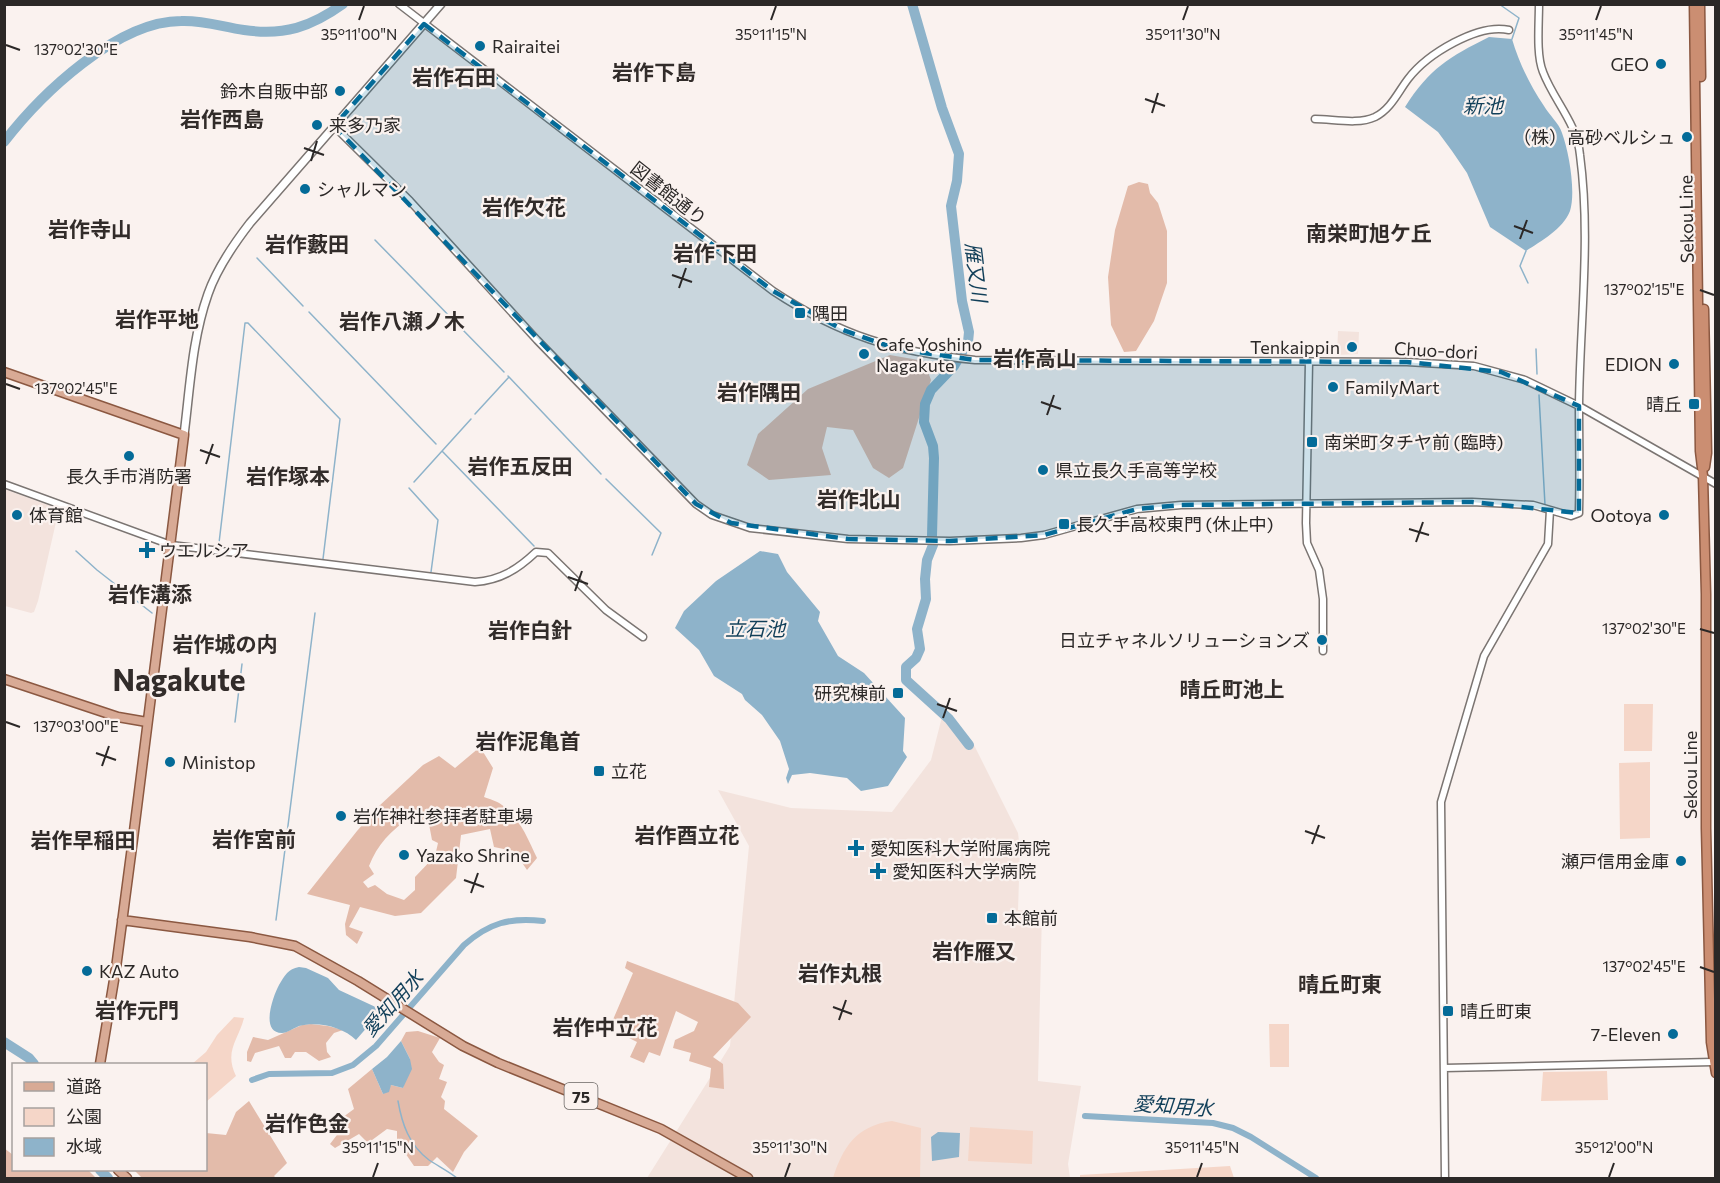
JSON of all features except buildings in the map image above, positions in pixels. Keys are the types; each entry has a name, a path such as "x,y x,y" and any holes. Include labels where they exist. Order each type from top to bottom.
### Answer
{"highway":[{"path":"1694,4 1698,33"},
{"path":"1698,33 1700,4"},
{"name":"Sekou Line","path":"1698,33 1707,453 1703,476 1706,594 1706,828 1709,975 1713,1062 1716,1073"}],"main road":[{"path":"100,1063 122,920 195,346 202,314 213,282 230,250 250,223 441,4"},
{"path":"4,372 184,435"},
{"path":"4,678 118,717 147,722"},
{"name":"75","path":"122,920 285,943 339,969 463,1046 498,1063 662,1129 748,1179"}],"street":[{"name":"図書館通り","path":"399,4 796,307 843,330 879,343 952,358 1126,361"},
{"path":"334,126 410,201 529,332 696,504 712,515 731,523 750,528 848,539 950,542 1044,535 1155,506 1472,502 1533,505 1571,516 1579,513 1581,457 1579,406 1585,263 1584,193 1580,152 1569,118 1553,95 1542,69 1539,4"},
{"path":"1315,119 1357,120 1375,117 1388,108 1413,74 1435,54 1482,31 1497,28 1509,30"},
{"name":"Chuo-dori","path":"1126,361 1407,362 1474,366 1525,380 1579,406 1716,484"},
{"path":"1309,362 1306,523 1307,543 1319,570 1323,599 1323,651"},
{"path":"4,484 171,545 476,582 500,578 519,567 536,552 548,552 606,610 643,637"},
{"path":"1444,1179 1441,802 1484,656 1548,544 1550,510"},
{"path":"1444,1068 1713,1062"}],"highlighted area":[{"path":"424,24 773,291 843,330 897,349 975,360 1407,362 1501,372 1579,406 1579,513 1472,502 1181,505 1137,509 1044,535 950,541 848,539 731,523 696,504 334,126"}],"shaded area":[{"path":"1139,182 1148,184 1150,193 1158,203 1167,231 1167,283 1154,321 1136,351 1124,352 1111,325 1108,277 1115,230 1128,186"},
{"path":"1338,331 1359,332 1358,354 1337,355"},
{"path":"890,355 924,361 931,380 903,468 889,478 873,468 853,430 827,427 822,448 831,475 769,480 747,465 758,434 808,389"},
{"path":"4,489 59,509 38,601 34,612 31,613 5,606"},
{"path":"944,709 972,741 1018,833 1020,850 1018,910 1042,912 1038,1081 1081,1086 1068,1164 1070,1178 647,1178 730,1046 749,846 718,790 791,808 892,812 931,760"},
{"path":"480,747 493,768 484,797 500,804 514,816 537,858 527,870 514,851 494,847 490,829 461,835 456,878 421,913 395,916 360,907 349,927 363,932 357,944 346,935 345,924 350,905 307,894 378,807 423,765 439,756 455,768","holes":["411,817 424,820 429,824 432,840 438,843 435,856 415,877 415,890 404,900 387,894 375,885 368,888 363,882 374,874 369,866 376,851 386,838"]},
{"path":"627,961 738,1003 751,1017 713,1057 723,1064 724,1089 709,1087 711,1068 689,1061 691,1053 673,1048 675,1040 694,1031 698,1022 676,1011 660,1056 649,1052 644,1063 630,1057 637,1042 621,1034 624,1027 612,1022 633,973 625,968"},
{"path":"311,1024 343,1030 334,1033 326,1043 327,1052 331,1057 319,1061 306,1052 295,1052 291,1058 285,1058 279,1046 255,1053 251,1062 247,1061 247,1052 253,1037 268,1040 302,1025"},
{"path":"418,1031 440,1038 432,1052 444,1065 439,1079 447,1082 441,1097 445,1101 444,1109 478,1136 464,1152 453,1172 437,1157 428,1166 414,1166 397,1141 397,1131 387,1129 368,1143 359,1134 335,1148 330,1144 340,1131 339,1120 354,1109 348,1089 372,1069 383,1094 391,1085 403,1088 410,1059 401,1041 406,1032"},
{"path":"249,1101 287,1163 274,1176 276,1178 142,1178 135,1171 207,1171 207,1133 226,1135 236,1112"},
{"path":"4,1148 12,1154 12,1171 89,1171 96,1178 5,1178"}],"green space":[{"path":"1624,704 1653,704 1652,751 1624,751"},
{"path":"1650,762 1650,838 1620,839 1619,763"},
{"path":"234,1017 244,1018 233,1046 231,1060 236,1076 207,1101 207,1063 193,1063 206,1052 217,1035"},
{"path":"1269,1024 1289,1024 1289,1067 1270,1067"},
{"path":"1607,1071 1608,1100 1541,1101 1543,1072"},
{"path":"892,1121 921,1128 920,1178 833,1178 841,1157 860,1133"},
{"path":"970,1127 1033,1131 1032,1164 968,1161"},
{"path":"1230,1166 1234,1178 1080,1178 1080,1175"}],"water":[{"name":"新池","path":"1489,37 1512,39 1530,82 1561,129 1569,161 1572,183 1570,211 1557,229 1526,251 1490,227 1467,173 1452,151 1438,132 1405,107 1423,82 1441,65"},
{"name":"立石池","path":"760,551 778,554 787,572 820,612 818,621 838,656 864,673 905,718 903,751 907,757 888,786 861,791 847,778 810,773 792,775 788,784 786,778 789,769 780,741 762,715 745,700 742,694 714,676 699,650 675,628 684,611 716,581"},
{"path":"299,967 328,978 339,990 382,1010 356,1040 351,1035 337,1029 314,1024 299,1026 284,1033 275,1031 271,1027 270,1020 274,996 287,973"},
{"path":"401,1041 412,1069 403,1088 391,1085 389,1092 383,1094 372,1069"},
{"path":"938,1132 960,1133 959,1157 932,1161 931,1137"}],"waterway":[{"path":"4,142 59,83 82,64 132,33 157,24 181,21 272,32 308,24 343,4"},
{"name":"雁又川","path":"912,4 942,108 959,154 957,181 951,206 962,301 969,332 968,342 954,366 931,390 925,404 924,422 933,446 934,458 932,536"},
{"path":"1499,4 1519,18 1512,39"},
{"path":"375,240 504,372"},
{"path":"1526,251 1520,266 1528,283"},
{"path":"257,258 303,306"},
{"path":"309,312 436,444"},
{"path":"219,543 245,323 248,323 340,419 323,559"},
{"path":"1536,349 1537,374"},
{"path":"475,414 508,376"},
{"path":"509,377 601,474"},
{"path":"1539,395 1545,505"},
{"path":"414,482 471,419"},
{"path":"442,451 534,546"},
{"path":"606,479 661,533 652,555"},
{"path":"409,488 438,520 431,572"},
{"name":"雁又川","path":"933,545 927,560 926,599 917,629 920,649 916,658 906,667 906,680 949,719 969,745"},
{"path":"76,551 152,613"},
{"path":"276,920 315,613"},
{"path":"235,722 242,664"},
{"name":"愛知用水","path":"252,1080 269,1074 332,1073 353,1065 376,1046 473,937 500,923 520,920 543,921"},
{"path":"4,1042 33,1063"},
{"path":"398,1101 404,1126 416,1148 429,1160 457,1178"},
{"name":"愛知用水","path":"1085,1116 1213,1123 1233,1128 1316,1178"},
{"path":"101,1171 108,1178"}],"place":[{"name":"Rairaitei","path":"480,46"},
{"name":"GEO","path":"1661,64"},
{"name":"鈴木自販中部","path":"340,91"},
{"name":"来多乃家","path":"317,125"},
{"name":"（株）高砂ベルシュ","path":"1687,137"},
{"name":"シャルマン","path":"305,189"},
{"name":"隅田","path":"800,313"},
{"name":"Tenkaippin","path":"1352,347"},
{"name":"Cafe Yoshino Nagakute","path":"864,354"},
{"name":"EDION","path":"1674,364"},
{"name":"FamilyMart","path":"1333,387"},
{"name":"晴丘","path":"1694,404"},
{"name":"南栄町タチヤ前 (臨時)","path":"1312,442"},
{"name":"長久手市消防署","path":"129,456"},
{"name":"県立長久手高等学校","path":"1043,470"},
{"name":"体育館","path":"17,515"},
{"name":"Ootoya","path":"1664,515"},
{"name":"長久手高校東門 (休止中)","path":"1064,524"},
{"name":"ウエルシア","path":"147,550"},
{"name":"日立チャネルソリューションズ","path":"1322,640"},
{"name":"研究棟前","path":"898,693"},
{"name":"Ministop","path":"170,762"},
{"name":"立花","path":"599,771"},
{"name":"岩作神社参拝者駐車場","path":"341,816"},
{"name":"愛知医科大学附属病院","path":"856,848"},
{"name":"Yazako Shrine","path":"404,855"},
{"name":"瀬戸信用金庫","path":"1681,861"},
{"name":"愛知医科大学病院","path":"878,871"},
{"name":"本館前","path":"992,918"},
{"name":"KAZ Auto","path":"87,971"},
{"name":"晴丘町東","path":"1448,1011"},
{"name":"7-Eleven","path":"1673,1034"}],"district":[{"name":"岩作下島","path":"654,71"},
{"name":"岩作石田","path":"454,76"},
{"name":"岩作西島","path":"222,118"},
{"name":"岩作欠花","path":"524,206"},
{"name":"岩作寺山","path":"90,228"},
{"name":"南栄町旭ケ丘","path":"1369,232"},
{"name":"岩作藪田","path":"307,243"},
{"name":"岩作下田","path":"715,252"},
{"name":"岩作平地","path":"157,318"},
{"name":"岩作八瀬ノ木","path":"402,320"},
{"name":"岩作高山","path":"1035,357"},
{"name":"岩作隅田","path":"759,391"},
{"name":"岩作五反田","path":"520,465"},
{"name":"岩作塚本","path":"288,475"},
{"name":"岩作北山","path":"859,498"},
{"name":"岩作溝添","path":"150,593"},
{"name":"岩作白針","path":"530,629"},
{"name":"岩作城の内","path":"225,643"},
{"name":"Nagakute","path":"179,678"},
{"name":"晴丘町池上","path":"1232,688"},
{"name":"岩作泥亀首","path":"528,740"},
{"name":"岩作酉立花","path":"687,834"},
{"name":"岩作宮前","path":"254,838"},
{"name":"岩作早稲田","path":"83,839"},
{"name":"岩作雁又","path":"974,950"},
{"name":"岩作丸根","path":"840,972"},
{"name":"晴丘町東","path":"1340,983"},
{"name":"岩作元門","path":"137,1009"},
{"name":"岩作中立花","path":"605,1026"},
{"name":"岩作色金","path":"307,1122"}]}
